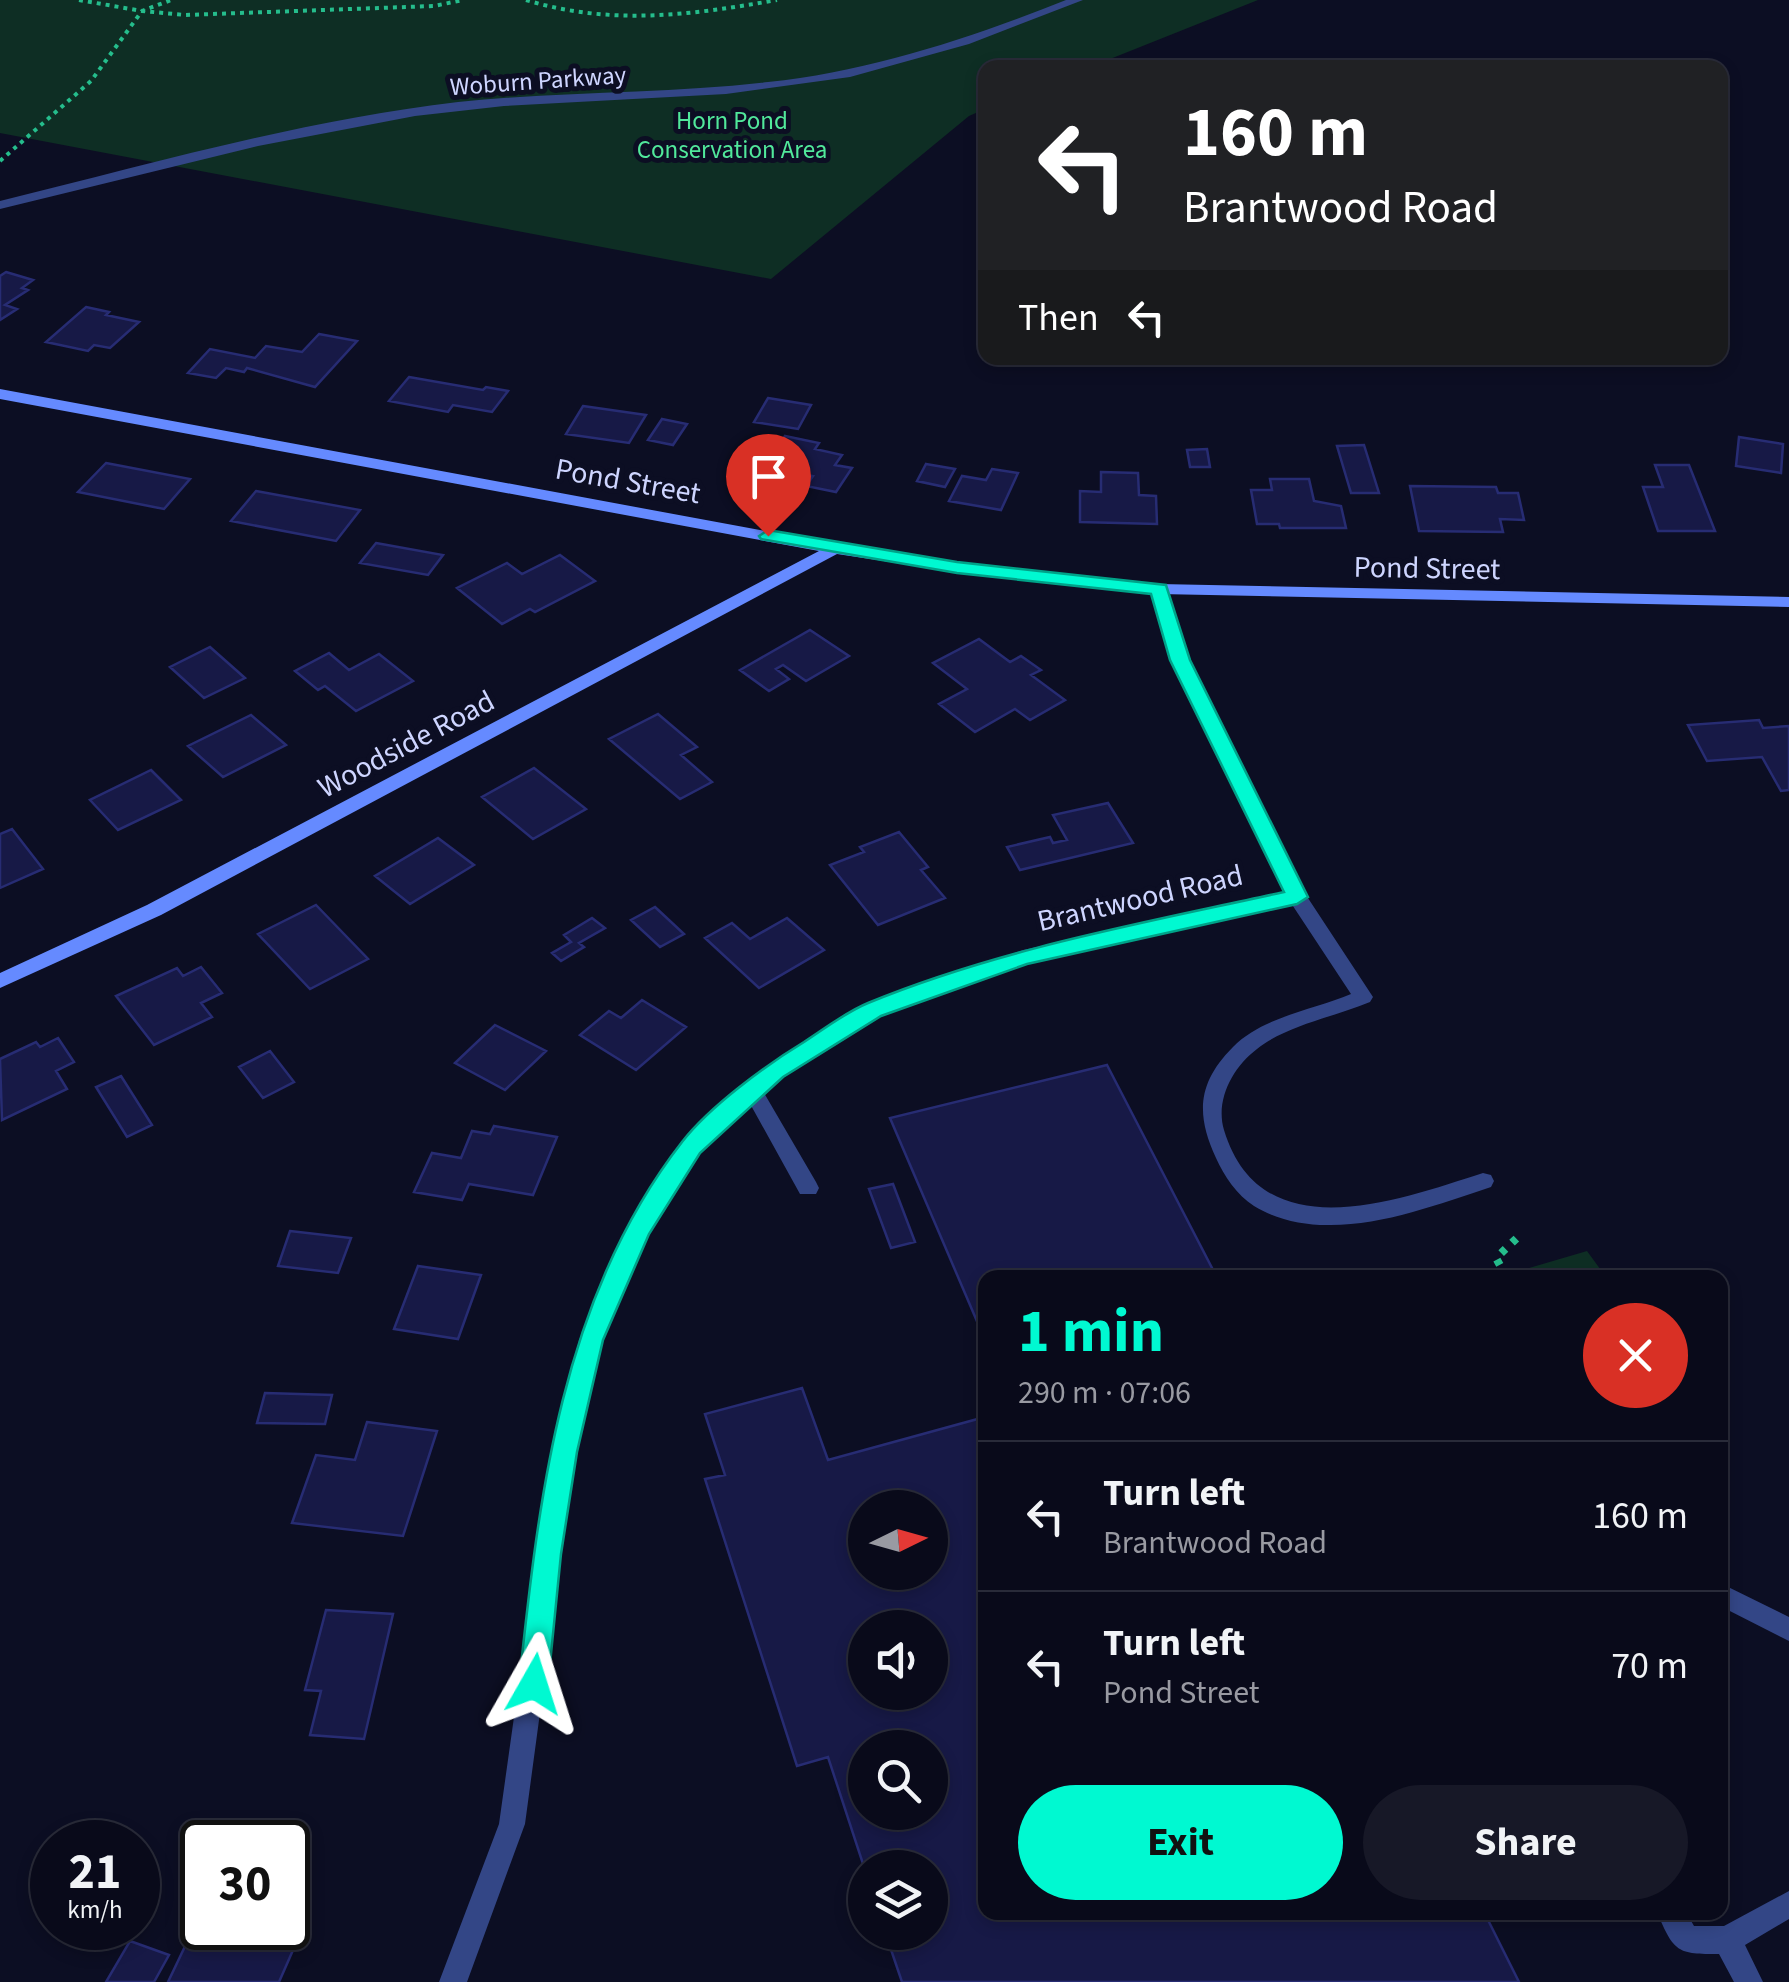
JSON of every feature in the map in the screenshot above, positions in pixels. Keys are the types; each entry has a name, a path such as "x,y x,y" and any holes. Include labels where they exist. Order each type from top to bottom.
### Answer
{"street":[{"name":"Woburn Parkway","path":"0,206 262,142 414,112 534,100 771,86 857,71 945,50 1077,0"},
{"name":"Pond Street","path":"0,394 835,549 957,567 1159,589 1789,602"},
{"name":"Woodside Road","path":"0,982 154,910 835,549"},
{"name":"Brantwood Road","path":"454,1982 512,1824 563,1452 590,1340 638,1231 692,1146 775,1070 872,1010 1023,957 1297,897 1180,660 1159,589"},
{"path":"1297,897 1363,997 1251,1042 1218,1081 1210,1117 1220,1150 1240,1184 1262,1202 1302,1216 1345,1218 1398,1208 1483,1181"},
{"path":"753,1090 808,1188"},
{"path":"1728,1598 1789,1630"},
{"path":"1675,1920 1686,1940 1727,1940 1789,1904"},
{"path":"1727,1940 1749,1982"}],"path":[{"path":"79,0 185,15 434,6 462,0"},
{"path":"0,161 91,80 142,11 171,0"},
{"path":"526,0 556,10 638,18 698,15 777,0"},
{"path":"1503,1270 1496,1258 1519,1236"}],"green space":[{"name":"Horn Pond Conservation Area","path":"0,0 1258,0 1108,60 978,60 978,112 771,279 0,133"},
{"path":"1587,1251 1601,1270 1522,1270"}],"building":[{"path":"6,272 33,280 22,288 28,290 5,305 17,309 0,320 0,276"},
{"path":"86,307 139,322 110,348 94,345 88,351 46,342"},
{"path":"319,334 357,341 315,387 247,368 244,372 226,368 216,378 188,373 210,349 255,358 266,346 302,352"},
{"path":"409,377 508,391 492,412 453,405 448,412 389,401"},
{"path":"768,398 811,405 798,429 754,422"},
{"path":"583,406 646,415 629,443 566,434"},
{"path":"662,419 687,424 673,445 648,440"},
{"path":"785,436 819,443 815,449 842,455 835,465 852,468 836,492 806,486 813,476 771,468 781,454 774,452"},
{"path":"1739,437 1783,444 1781,473 1736,466"},
{"path":"1364,445 1379,493 1351,493 1337,446"},
{"path":"1207,449 1210,467 1190,467 1187,450"},
{"path":"106,463 190,479 164,509 78,492"},
{"path":"926,464 955,469 945,487 917,481"},
{"path":"1655,465 1689,465 1715,531 1658,531 1643,487 1663,487"},
{"path":"992,469 1018,473 1001,510 949,501 962,476 986,480"},
{"path":"1101,472 1138,473 1139,495 1156,496 1157,524 1080,522 1080,491 1101,492"},
{"path":"1270,479 1309,479 1314,501 1341,506 1346,528 1257,524 1251,490 1272,490"},
{"path":"1410,486 1496,487 1498,493 1518,493 1524,520 1500,519 1503,532 1419,531"},
{"path":"256,491 360,510 336,541 231,521"},
{"path":"376,543 443,555 428,575 360,563"},
{"path":"560,555 595,581 502,624 457,588 507,563 522,574"},
{"path":"810,630 849,656 806,681 783,665 776,669 789,679 769,691 740,670"},
{"path":"979,639 1010,662 1021,656 1041,670 1031,675 1065,700 1030,720 1015,709 975,732 939,704 967,689 933,663"},
{"path":"210,647 245,678 204,698 170,667"},
{"path":"329,653 349,670 379,654 413,681 356,711 325,686 318,690 295,671"},
{"path":"658,714 697,747 681,755 712,782 680,799 609,739"},
{"path":"251,715 286,745 223,777 188,746"},
{"path":"1759,720 1763,728 1789,726 1789,790 1781,791 1762,757 1707,761 1688,725"},
{"path":"534,768 586,809 533,839 482,797"},
{"path":"151,770 181,800 118,830 90,800"},
{"path":"1108,803 1133,843 1020,870 1007,847 1050,837 1053,843 1067,840 1053,815"},
{"path":"12,829 43,869 0,888 0,834"},
{"path":"899,832 928,867 921,870 945,898 878,925 830,865 864,852 860,847"},
{"path":"438,838 474,865 410,904 375,876"},
{"path":"316,905 368,959 310,989 258,934"},
{"path":"655,907 684,934 660,947 631,920"},
{"path":"592,918 605,928 579,943 584,947 561,961 552,953 571,942 564,935"},
{"path":"787,918 824,950 759,988 705,938 732,923 750,939"},
{"path":"201,967 222,993 201,1003 212,1017 154,1045 116,996 177,968 183,976"},
{"path":"642,1000 686,1027 636,1070 580,1035 609,1011 621,1018"},
{"path":"495,1025 546,1051 505,1090 455,1063"},
{"path":"58,1038 74,1062 56,1071 67,1089 2,1120 0,1059 36,1042 40,1047"},
{"path":"270,1051 294,1082 263,1098 239,1067"},
{"path":"1107,1065 1212,1268 978,1270 978,1324 890,1118"},
{"path":"121,1076 152,1125 127,1137 96,1087"},
{"path":"494,1126 557,1137 533,1195 469,1184 462,1200 414,1192 432,1153 461,1158 472,1131 490,1134"},
{"path":"893,1184 915,1242 891,1248 869,1189"},
{"path":"290,1231 351,1238 338,1273 278,1266"},
{"path":"418,1266 481,1275 458,1339 394,1329"},
{"path":"802,1388 828,1460 978,1419 978,1920 1488,1920 1519,1982 902,1982 891,1950 948,1950 948,1850 858,1850 852,1830 948,1830 948,1730 848,1730 848,1818 828,1757 797,1766 705,1479 725,1475 705,1414"},
{"path":"265,1393 332,1395 325,1424 257,1423"},
{"path":"367,1422 437,1431 403,1536 292,1523 316,1455 355,1460"},
{"path":"326,1610 393,1614 364,1739 310,1735 321,1691 305,1690"},
{"path":"125,1950 155,1950 169,1955 154,1982 106,1982"},
{"path":"183,1950 293,1950 279,1982 168,1982"}],"route":[{"path":"534,1684 547,1554 563,1452 590,1340 638,1231 692,1146 775,1070 872,1010 1023,957 1297,897 1180,660 1159,589 957,567 768,536"}]}
